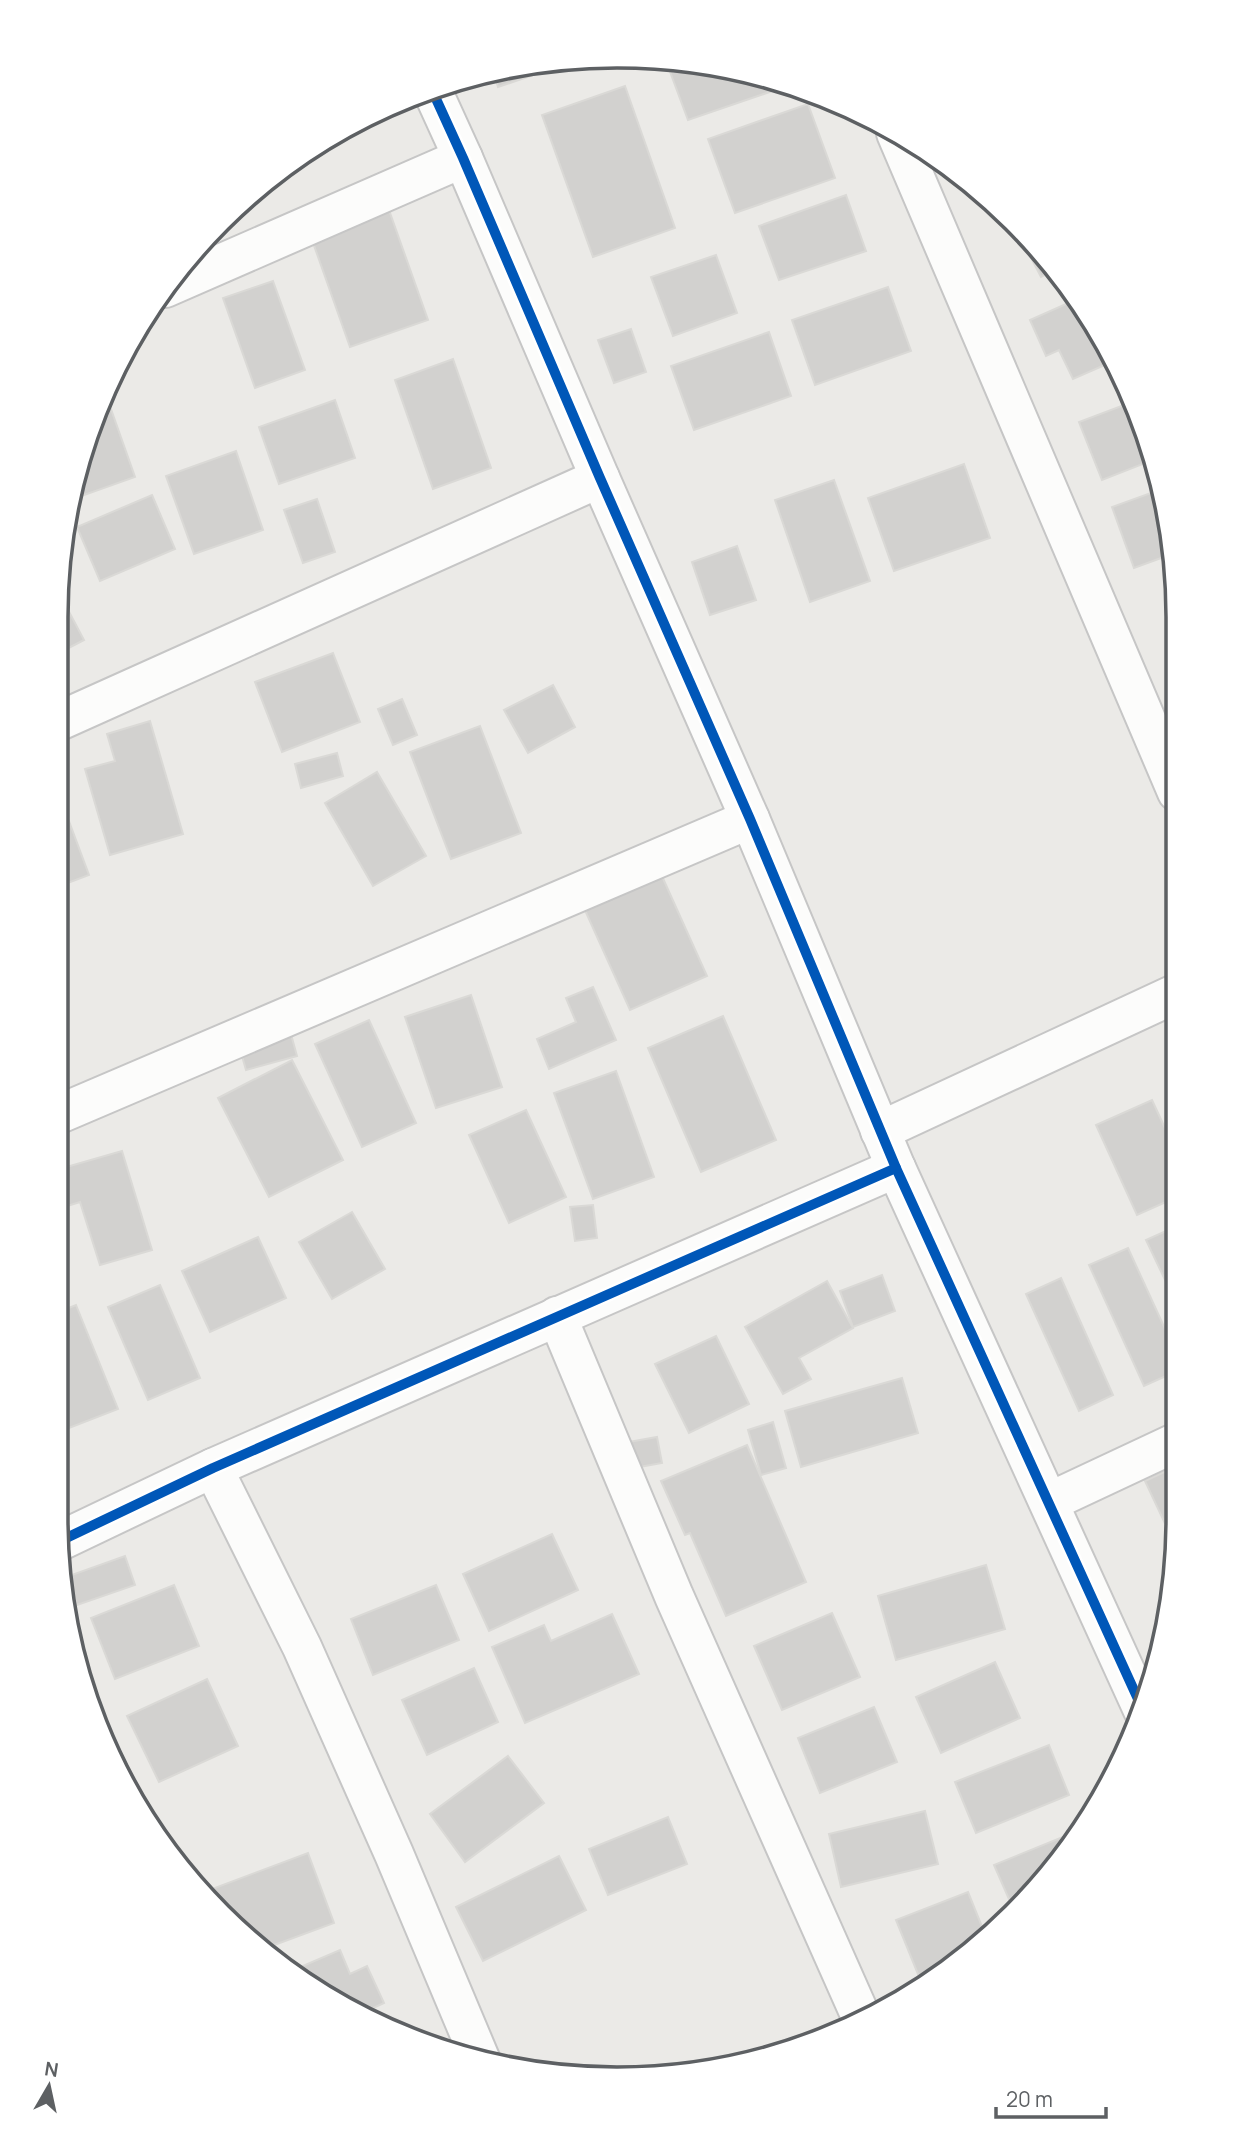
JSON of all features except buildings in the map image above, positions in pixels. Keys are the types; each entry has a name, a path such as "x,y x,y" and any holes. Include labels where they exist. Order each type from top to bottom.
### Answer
{"street":[{"path":"436,99 750,819 896,1168 1136,1695"},
{"path":"903,149 1166,766"},
{"path":"185,279 463,158"},
{"path":"68,717 600,478"},
{"path":"68,1110 750,819"},
{"path":"880,1131 1166,998"},
{"path":"69,1537 213,1468 896,1168"},
{"path":"557,1316 674,1596 858,2011"},
{"path":"1049,1502 1166,1447"},
{"path":"213,1468 302,1647 394,1854 476,2048"}],"cycle path":[{"path":"436,99 750,819 896,1168 1136,1696"},
{"path":"69,1537 213,1468 896,1168"}]}
